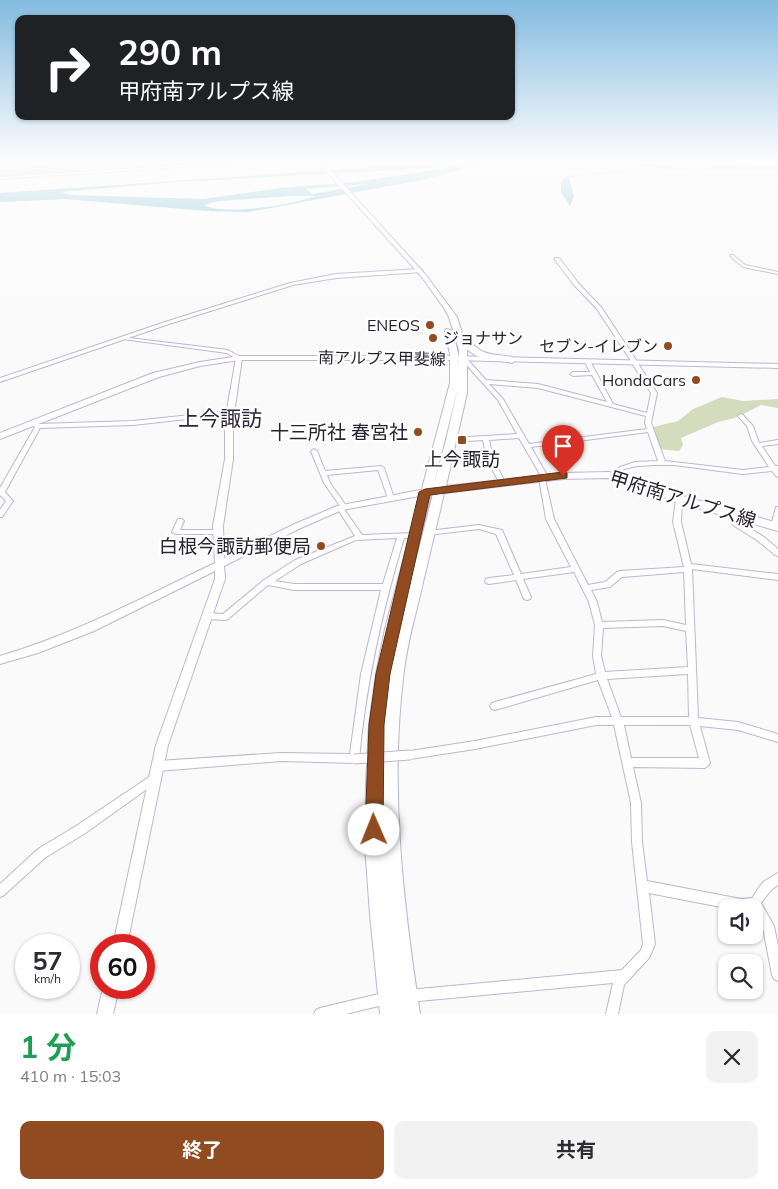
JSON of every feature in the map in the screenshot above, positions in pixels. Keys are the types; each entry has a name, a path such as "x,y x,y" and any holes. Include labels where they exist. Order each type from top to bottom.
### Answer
{"main road":[{"path":"360,210 442,300 471,351 512,360"},
{"path":"363,210 405,258"},
{"path":"417,271 441,312 459,359 431,491"},
{"path":"390,1014 379,915 374,845 374,784 377,725 390,638 415,534 431,491 462,393 454,322"},
{"name":"南アルプス甲斐線","path":"0,434 35,425 156,374 239,358 459,359 778,366"},
{"name":"甲府南アルプス線","path":"431,491 502,482 593,474 612,476 680,499 777,527"},
{"path":"410,1014 397,916 391,844 389,782 397,670 405,628 415,534"}],"street":[{"path":"732,256 744,266 778,273"},
{"path":"557,259 577,285 599,308 654,393 648,415 650,430 662,463"},
{"path":"0,380 292,284 336,276 417,271"},
{"path":"122,934 162,745 220,579 219,532 221,500 229,459 230,413 239,358 228,352 123,338"},
{"path":"459,359 486,382 500,399 544,478 550,518 593,602 599,625 597,656 601,676 618,721 636,803 637,842 649,944 645,954 620,982 612,1014"},
{"path":"588,362 611,405"},
{"path":"573,374 594,373"},
{"path":"486,382 538,386 648,415"},
{"path":"0,515 10,500 1,492 35,425 134,423 230,413"},
{"path":"741,416 750,426 758,445 776,468 778,475"},
{"path":"527,446 650,430"},
{"path":"468,439 521,436"},
{"path":"486,438 490,460 502,482"},
{"path":"758,445 778,442"},
{"path":"314,451 327,484 360,538"},
{"path":"612,476 622,467 662,463 693,464 742,472 776,468"},
{"path":"323,474 381,468 391,498"},
{"path":"0,660 34,650 90,628 300,524 342,507 431,491"},
{"path":"627,762 705,763 694,721 688,567 677,522 680,499"},
{"path":"777,527 778,509"},
{"path":"736,516 735,523 761,539 778,553"},
{"path":"180,520 176,532 219,532"},
{"path":"207,616 225,617 268,582 298,562 360,538 479,527 498,532 527,597"},
{"path":"354,759 365,669 384,586 415,534"},
{"path":"586,588 606,585 620,574 688,567 778,577"},
{"path":"489,581 576,569"},
{"path":"268,582 294,587 384,586"},
{"path":"599,625 664,623 690,629"},
{"path":"495,706 601,676 692,670"},
{"path":"0,891 42,853 80,830 157,772 281,757 354,759 410,755 474,745 596,721 694,721 738,726 778,738"},
{"path":"757,899 767,886 778,879"},
{"path":"642,886 718,901"},
{"path":"763,917 768,926 778,975"},
{"path":"320,1014 388,998 624,976"},
{"path":"105,1014 108,999"}],"green space":[{"path":"722,397 743,401 778,399 778,408 761,405 735,418 718,422 681,438 683,445 679,451 659,449 653,434 653,427 678,421 693,409"}],"water":[{"path":"198,210 257,210 248,212"}],"place":[{"name":"ENEOS","path":"430,325"},
{"name":"ジョナサン","path":"433,338"},
{"name":"セブン-イレブン","path":"668,346"},
{"name":"HondaCars","path":"696,380"},
{"name":"十三所社 春宮社","path":"418,432"},
{"name":"上今諏訪","path":"462,440"},
{"name":"白根今諏訪郵便局","path":"321,546"}],"district":[{"name":"上今諏訪","path":"220,418"}],"route":[{"path":"374,830 377,725 383,674 425,492 563,476"}]}
